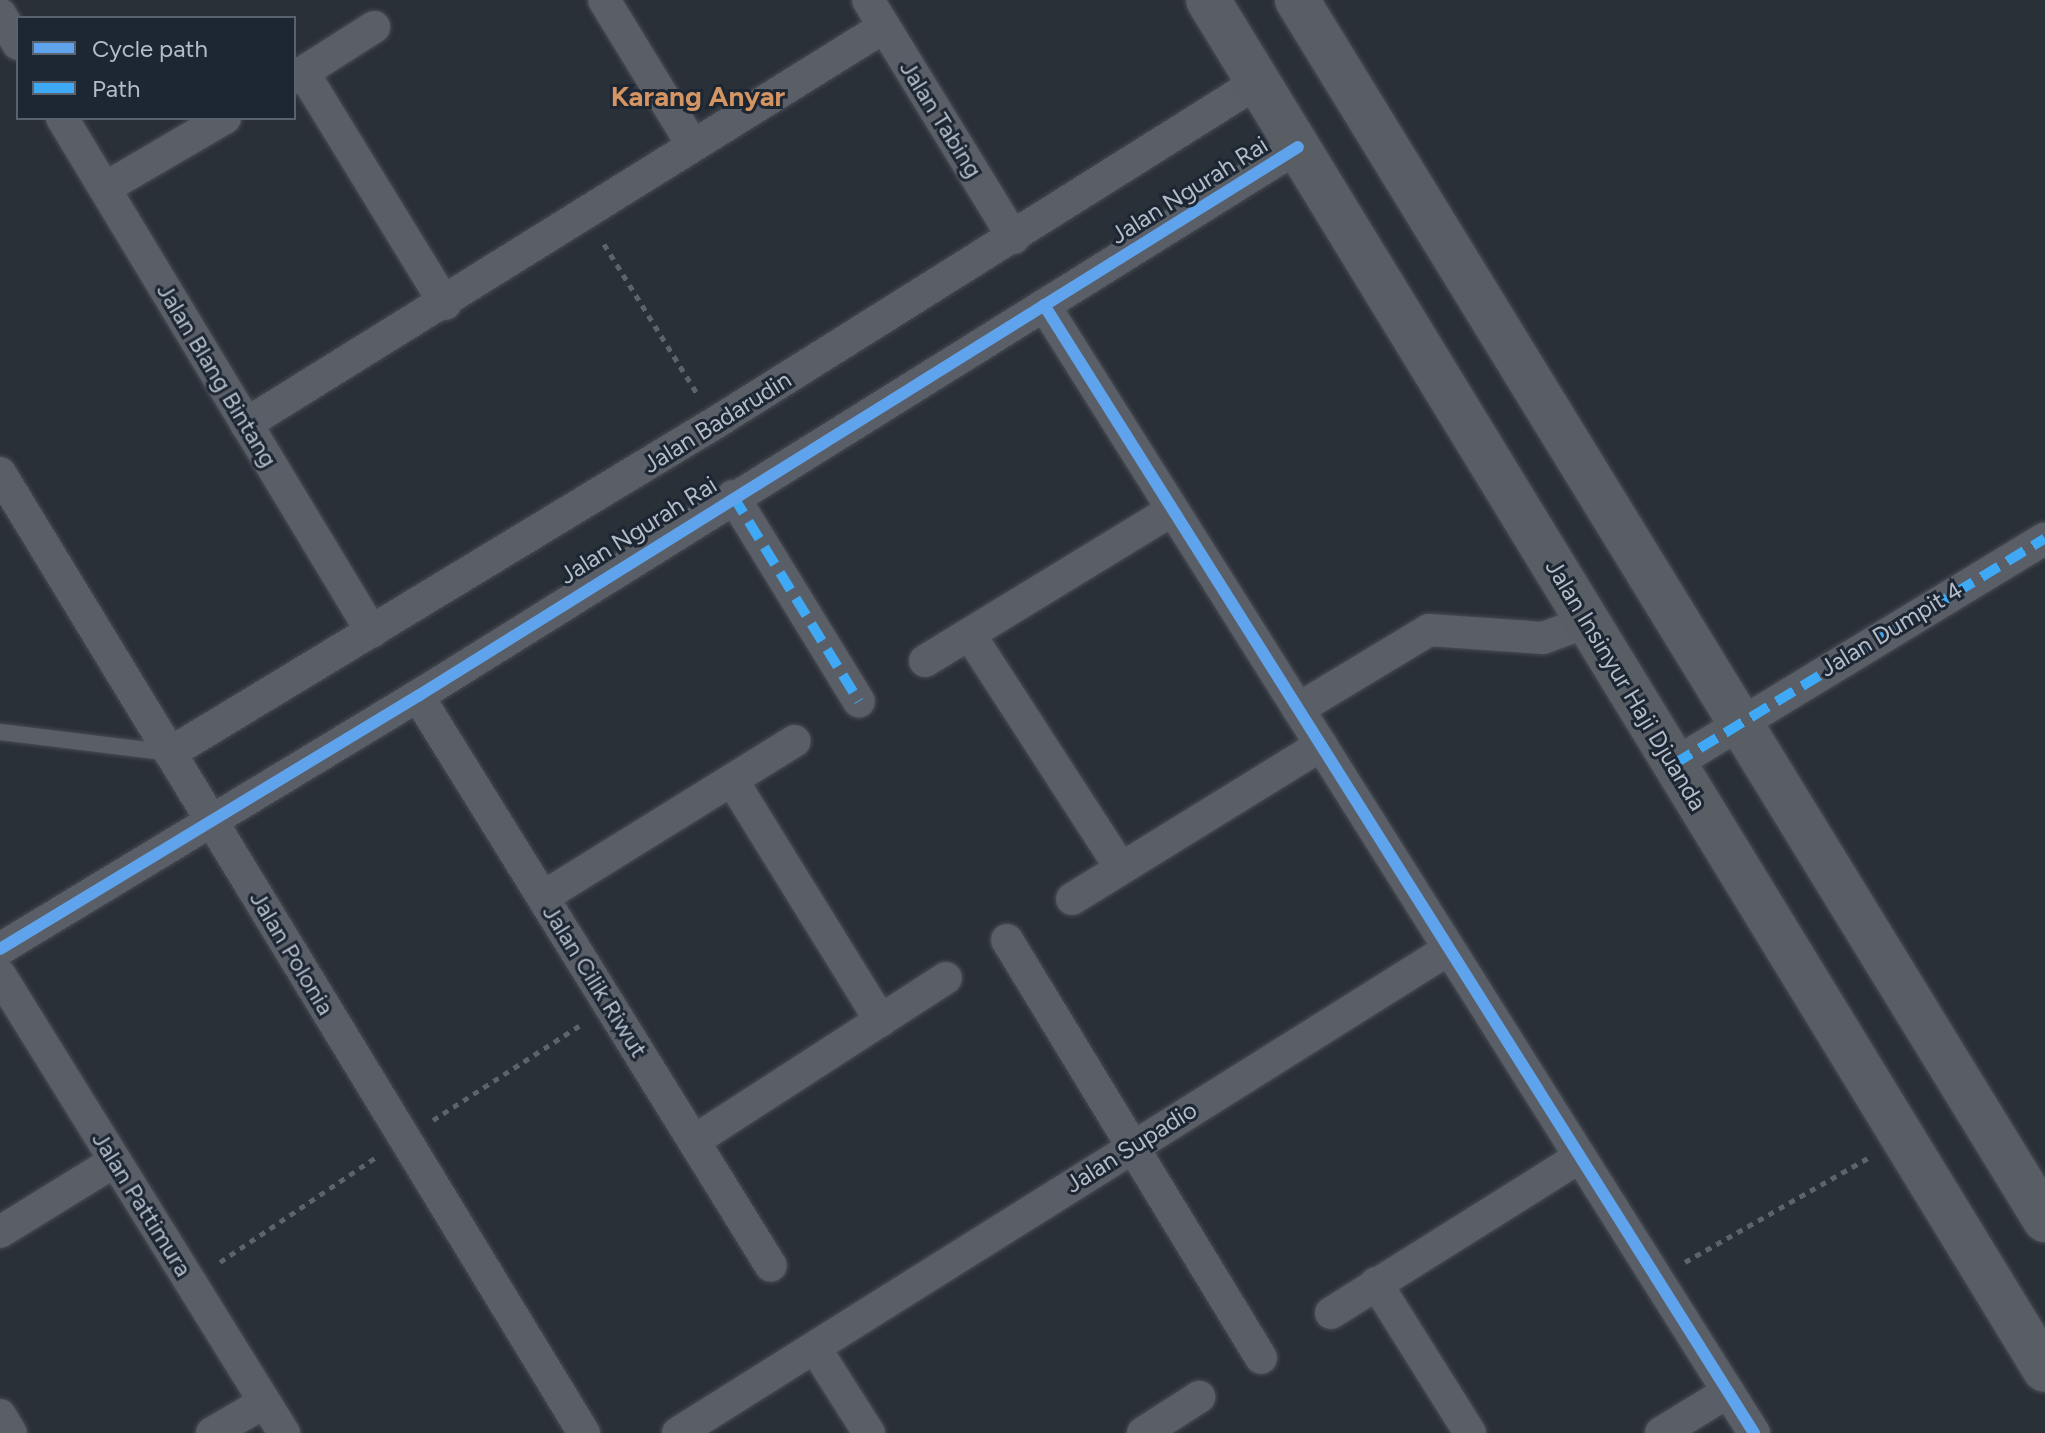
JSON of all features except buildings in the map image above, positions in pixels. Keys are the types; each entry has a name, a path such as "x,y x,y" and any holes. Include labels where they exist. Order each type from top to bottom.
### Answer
{"main road":[{"name":"Jalan Insinyur Haji Djuanda","path":"1208,0 1901,1139 2045,1370"},
{"path":"1297,0 2045,1220"}],"street":[{"path":"604,0 692,144"},
{"name":"Jalan Tabing","path":"868,0 1014,238"},
{"path":"0,14 16,41"},
{"path":"374,27 299,75 445,304"},
{"path":"246,424 445,304 692,144 884,27"},
{"name":"Jalan Badarudin","path":"170,753 715,423 1258,82"},
{"name":"Jalan Blang Bintang","path":"63,120 372,632"},
{"path":"105,188 222,120"},
{"name":"Jalan Ngurah Rai","path":"0,949 418,696 733,496 1298,147"},
{"path":"1044,305 1754,1433"},
{"name":"Jalan Polonia","path":"0,473 584,1433"},
{"path":"733,496 859,702"},
{"path":"925,661 1172,510"},
{"name":"Jalan Dumpit 4","path":"1674,764 1738,721 2045,538"},
{"path":"1298,709 1429,630 1543,638 1587,622"},
{"path":"970,635 1121,868"},
{"name":"Jalan Cilik Riwut","path":"418,696 771,1266"},
{"path":"543,897 795,741"},
{"path":"1072,899 1321,745"},
{"path":"732,780 881,1021"},
{"path":"1007,940 1261,1358"},
{"name":"Jalan Supadio","path":"678,1433 1132,1145 1449,949"},
{"name":"Jalan Pattimura","path":"0,975 284,1433"},
{"path":"694,1141 946,978"},
{"path":"1331,1313 1580,1157"},
{"path":"0,1232 115,1161"},
{"path":"1376,1283 1470,1433"},
{"path":"815,1348 869,1433"},
{"path":"1661,1433 1728,1392"},
{"path":"1143,1433 1199,1397"},
{"path":"212,1433 265,1402"},
{"path":"0,1415 11,1433"}],"lane":[{"path":"0,732 170,753"}],"path":[{"path":"585,213 715,423"},
{"path":"1656,1278 1901,1139"}],"marked path":[{"path":"733,496 859,702"},
{"path":"1674,764 2045,538"}],"cycle path":[{"path":"0,949 418,696 1298,147"},
{"path":"1044,305 1754,1433"}],"district":[{"name":"Karang Anyar","path":"698,96"}]}
